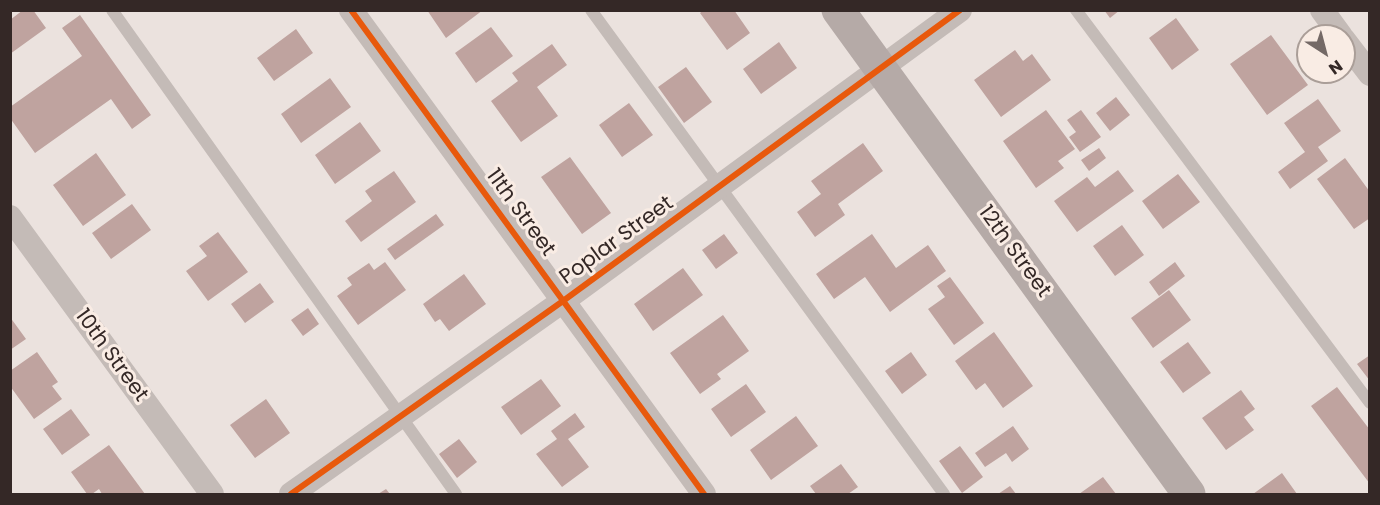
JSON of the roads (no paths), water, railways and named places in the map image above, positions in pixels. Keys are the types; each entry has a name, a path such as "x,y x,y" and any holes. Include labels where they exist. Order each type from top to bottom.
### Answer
{"street":[{"name":"11th Street","path":"351,10 704,495"},
{"name":"12th Street","path":"838,10 1189,495"},
{"name":"Poplar Street","path":"291,495 563,301 960,10"},
{"path":"1322,10 1332,24"},
{"path":"1356,56 1370,74"},
{"name":"10th Street","path":"10,217 212,495"}],"lane":[{"path":"112,10 456,495"},
{"path":"591,10 944,495"},
{"path":"1076,10 1370,403"}]}
